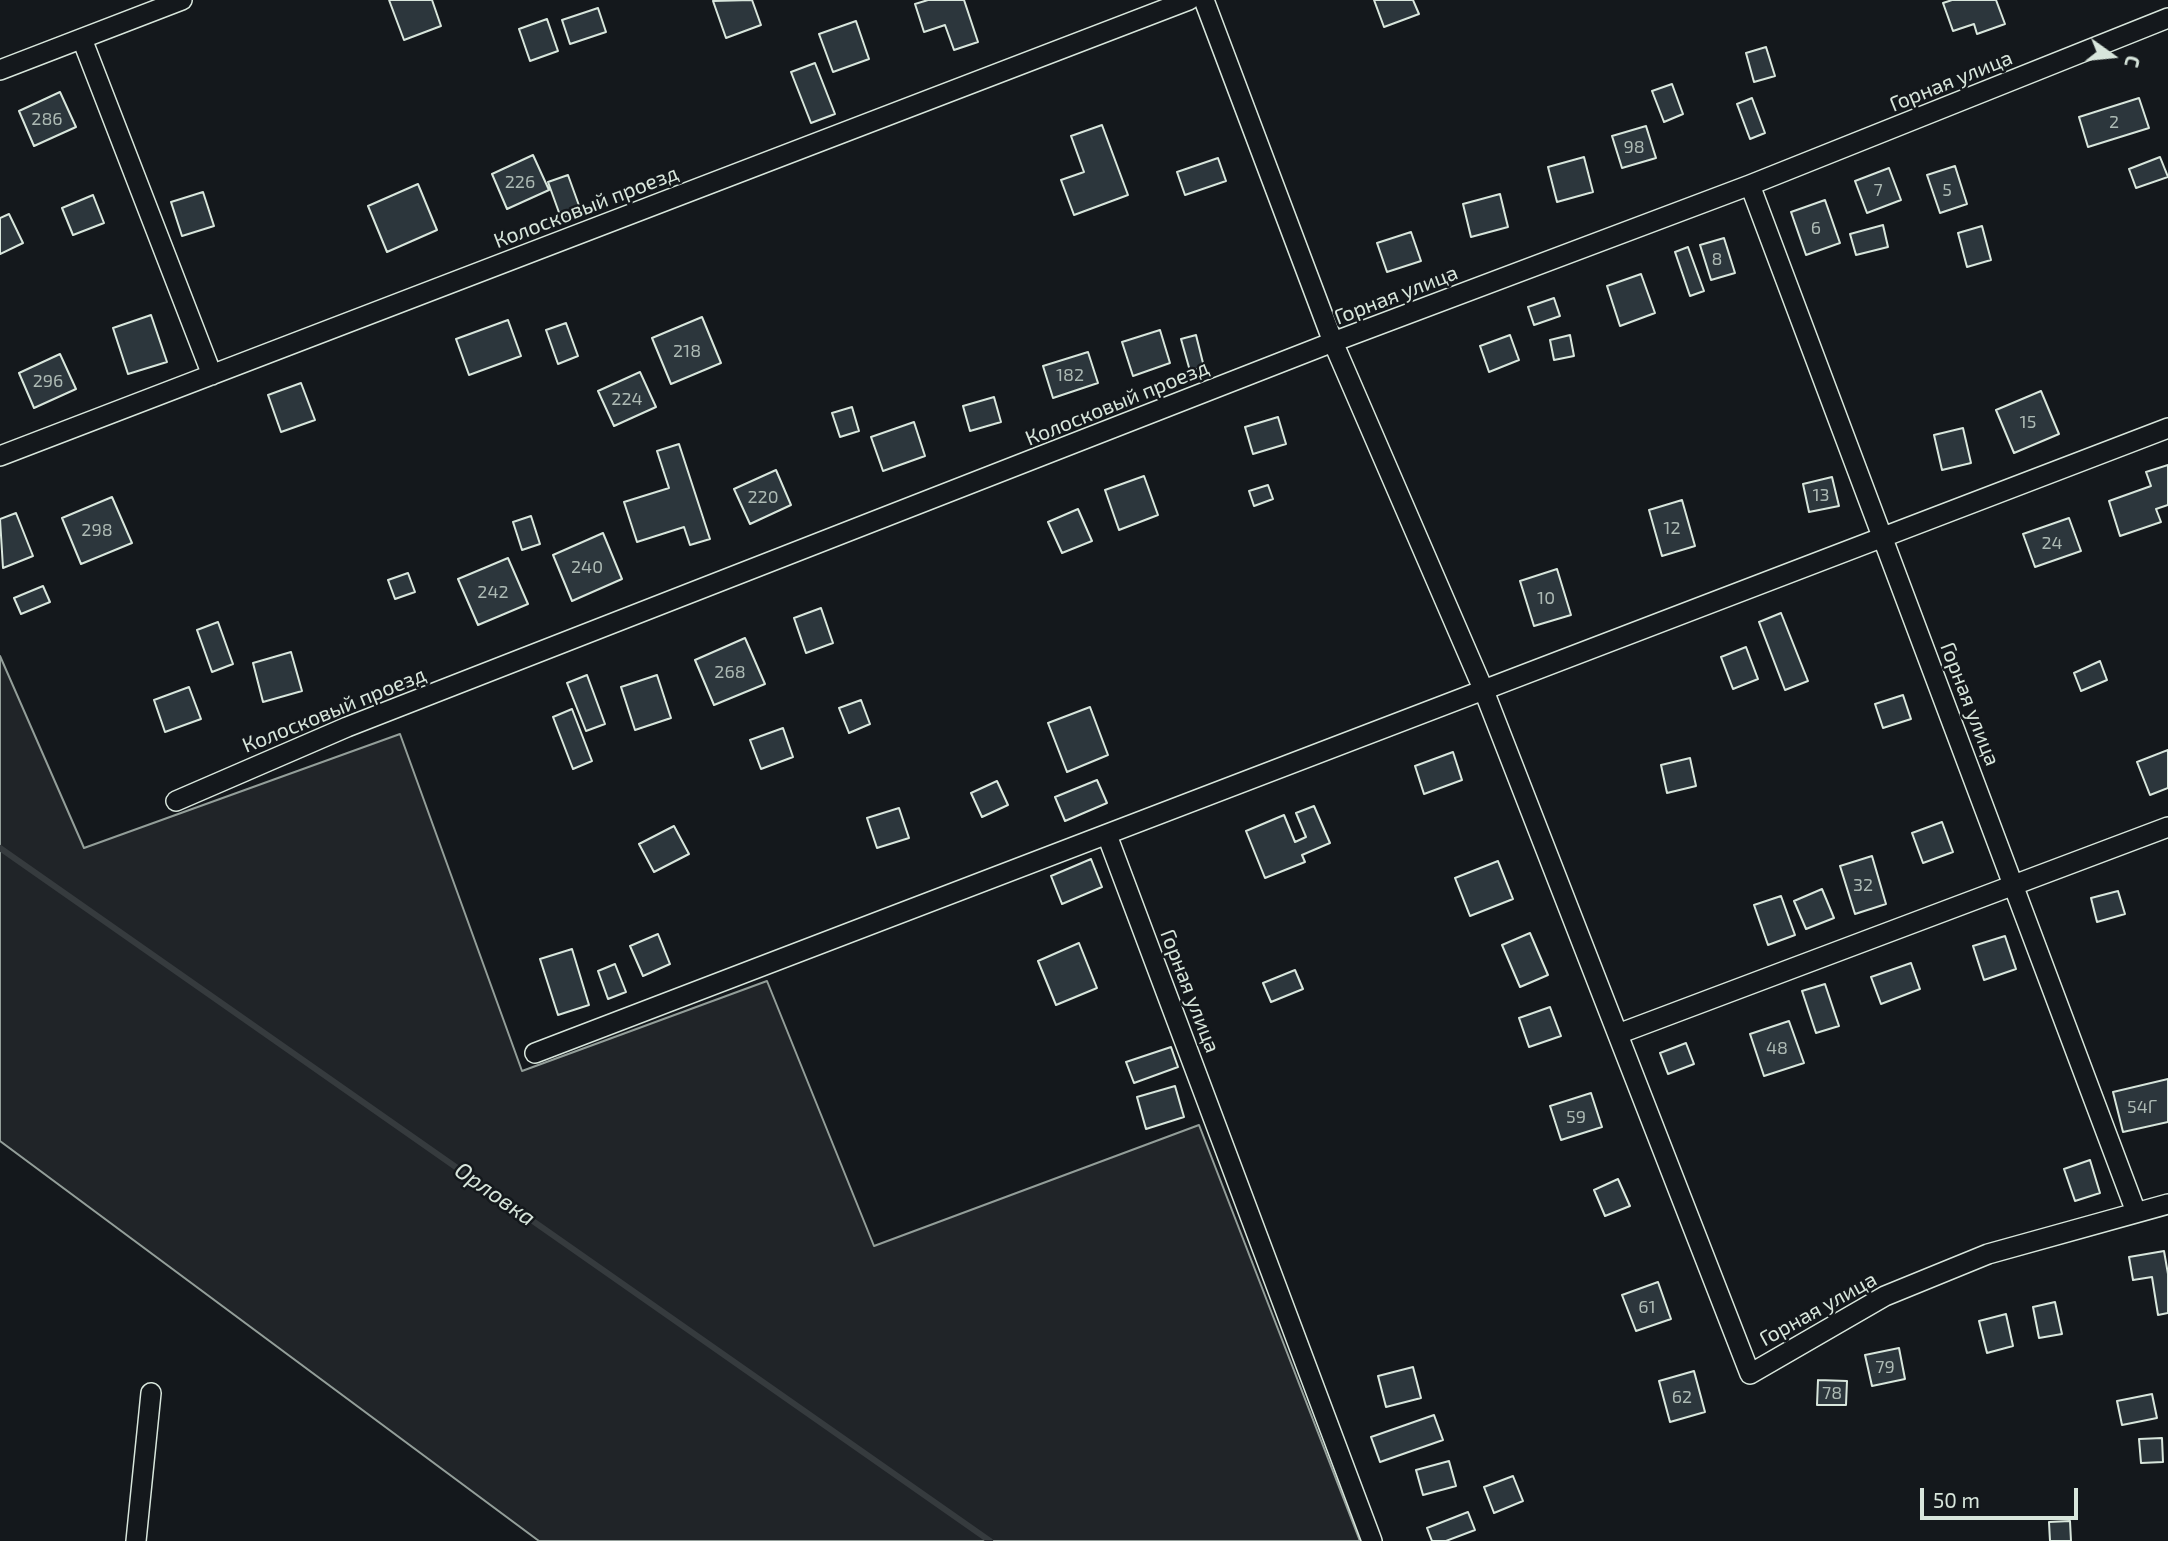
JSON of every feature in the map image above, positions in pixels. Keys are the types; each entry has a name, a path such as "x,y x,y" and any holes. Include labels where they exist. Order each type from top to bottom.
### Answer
{"street":[{"path":"0,70 182,0"},
{"name":"Колосковый проезд","path":"0,456 1189,0"},
{"path":"1204,0 1333,342"},
{"name":"Горная улица","path":"2167,1206 2136,1212 1988,1254 1885,1296 1750,1374 1484,691 1333,342 1750,186 2168,18"},
{"path":"82,40 212,375"},
{"name":"Горная улица","path":"1750,186 2136,1212"},
{"name":"Колосковый проезд","path":"176,801 360,722 1333,342"},
{"path":"536,1053 2168,428"},
{"path":"1618,1034 2168,827"},
{"name":"Горная улица","path":"1107,835 1372,1541"},
{"path":"136,1541 151,1393"}],"shaded area":[{"path":"0,656 84,848 400,734 522,1071 767,981 874,1246 1199,1125 1360,1541 539,1541 0,1141"}],"building":[{"path":"389,0 432,0 441,26 404,40"},
{"path":"752,0 761,25 726,38 713,1"},
{"path":"928,0 964,0 978,42 954,50 945,25 924,32 915,4"},
{"path":"1374,0 1413,0 1419,14 1384,27"},
{"path":"1952,0 1996,0 2005,24 1977,34 1974,24 1953,31 1943,3"},
{"path":"598,8 606,32 570,44 562,20"},
{"path":"547,19 558,51 530,61 519,29"},
{"path":"856,21 869,59 833,72 819,34"},
{"path":"1766,47 1775,76 1754,82 1746,53"},
{"path":"815,63 835,114 811,123 791,72"},
{"path":"1672,84 1683,114 1664,122 1652,91"},
{"path":"60,92 76,127 34,146 19,111"},
{"path":"1752,98 1765,133 1750,139 1737,104"},
{"path":"2139,98 2149,128 2088,147 2079,117"},
{"path":"1102,125 1128,195 1074,215 1061,180 1084,172 1071,136"},
{"path":"1646,126 1656,158 1622,168 1612,136"},
{"path":"533,155 549,190 507,209 492,174"},
{"path":"1584,157 1593,192 1557,202 1548,167"},
{"path":"2160,157 2168,177 2136,188 2129,169"},
{"path":"1218,158 1226,181 1185,195 1177,172"},
{"path":"1955,166 1967,204 1940,213 1927,175"},
{"path":"1889,168 1901,200 1867,213 1855,181"},
{"path":"568,175 581,211 561,218 548,182"},
{"path":"418,184 437,230 387,252 368,206"},
{"path":"203,192 214,226 182,236 171,202"},
{"path":"1500,194 1508,227 1471,237 1463,204"},
{"path":"93,195 104,223 73,235 62,208"},
{"path":"1825,200 1840,243 1806,255 1791,212"},
{"path":"9,214 23,243 0,254 0,218"},
{"path":"1883,225 1888,247 1856,255 1850,234"},
{"path":"1982,226 1991,260 1967,267 1958,233"},
{"path":"1411,232 1421,261 1387,272 1377,243"},
{"path":"1724,238 1735,273 1711,280 1700,245"},
{"path":"1688,247 1704,291 1690,296 1675,252"},
{"path":"1641,274 1655,313 1620,326 1607,286"},
{"path":"1554,298 1560,316 1534,325 1528,307"},
{"path":"151,315 167,362 128,374 113,328"},
{"path":"702,317 721,363 671,384 652,338"},
{"path":"508,320 521,356 469,375 456,339"},
{"path":"566,323 578,356 558,364 546,330"},
{"path":"1160,330 1170,363 1133,376 1122,342"},
{"path":"1196,335 1204,367 1190,371 1181,339"},
{"path":"1510,335 1519,360 1489,372 1480,346"},
{"path":"1570,335 1574,356 1554,360 1550,340"},
{"path":"1088,352 1098,383 1053,398 1043,366"},
{"path":"60,354 76,389 34,408 19,373"},
{"path":"640,372 656,407 614,426 598,391"},
{"path":"301,383 315,420 281,432 268,395"},
{"path":"2041,391 2059,434 2014,453 1996,410"},
{"path":"994,397 1001,422 970,431 963,406"},
{"path":"852,407 859,431 840,437 832,413"},
{"path":"1278,417 1286,444 1253,454 1245,427"},
{"path":"914,422 925,456 883,471 871,437"},
{"path":"1963,428 1971,463 1942,470 1934,435"},
{"path":"679,444 710,539 690,545 684,527 637,542 624,502 669,488 657,451"},
{"path":"2168,465 2168,505 2156,509 2161,522 2120,536 2109,501 2151,486 2146,472"},
{"path":"776,470 791,505 750,524 734,489"},
{"path":"1144,476 1158,515 1119,530 1105,490"},
{"path":"1832,477 1839,506 1809,512 1803,484"},
{"path":"1268,485 1273,499 1254,506 1249,491"},
{"path":"112,497 132,543 81,564 62,518"},
{"path":"1682,500 1695,546 1662,556 1649,510"},
{"path":"1078,509 1092,541 1062,553 1048,522"},
{"path":"16,513 33,556 3,568 0,519"},
{"path":"531,516 540,544 522,550 513,522"},
{"path":"2069,518 2081,551 2035,567 2023,534"},
{"path":"603,533 622,579 572,601 553,555"},
{"path":"508,558 528,604 478,625 458,579"},
{"path":"1557,569 1571,615 1534,626 1520,581"},
{"path":"408,573 415,592 395,599 388,580"},
{"path":"43,586 50,602 21,614 14,598"},
{"path":"821,608 833,643 806,653 794,618"},
{"path":"1781,613 1808,681 1785,690 1759,622"},
{"path":"218,622 233,664 212,672 197,630"},
{"path":"745,638 765,684 714,705 695,660"},
{"path":"1746,647 1758,679 1733,689 1721,657"},
{"path":"291,652 302,691 263,702 253,663"},
{"path":"2100,661 2107,680 2081,691 2074,673"},
{"path":"587,675 605,724 586,731 567,683"},
{"path":"657,675 671,718 635,730 621,687"},
{"path":"189,687 201,719 165,732 154,700"},
{"path":"1903,695 1911,719 1883,728 1875,704"},
{"path":"861,700 870,724 849,733 839,708"},
{"path":"1090,707 1108,755 1067,772 1048,723"},
{"path":"572,709 592,761 573,769 553,717"},
{"path":"783,728 793,757 761,769 750,740"},
{"path":"2168,750 2168,788 2150,795 2137,762"},
{"path":"1453,752 1462,780 1424,794 1415,766"},
{"path":"1690,758 1696,786 1667,793 1661,765"},
{"path":"1097,780 1107,803 1065,821 1055,797"},
{"path":"997,781 1008,805 982,817 971,793"},
{"path":"1314,806 1330,843 1302,855 1305,862 1265,878 1246,831 1284,815 1295,842 1306,837 1296,813"},
{"path":"899,808 909,838 877,848 867,818"},
{"path":"1942,822 1953,852 1923,863 1912,833"},
{"path":"674,826 689,854 654,872 639,844"},
{"path":"1872,856 1886,904 1855,914 1840,866"},
{"path":"1091,859 1102,887 1062,904 1051,876"},
{"path":"1498,861 1513,899 1470,916 1455,878"},
{"path":"1822,889 1834,918 1806,929 1794,901"},
{"path":"2118,891 2125,914 2097,922 2091,898"},
{"path":"1781,896 1795,935 1768,945 1754,905"},
{"path":"1530,933 1548,975 1520,987 1502,945"},
{"path":"658,934 670,964 643,976 630,946"},
{"path":"2005,936 2016,969 1984,980 1973,946"},
{"path":"1079,943 1097,988 1056,1005 1038,961"},
{"path":"572,949 589,1005 558,1015 540,959"},
{"path":"1911,963 1920,989 1881,1004 1871,977"},
{"path":"615,964 626,992 608,999 598,971"},
{"path":"1295,970 1303,989 1271,1002 1263,983"},
{"path":"1825,984 1839,1026 1816,1033 1802,991"},
{"path":"1550,1007 1561,1036 1529,1047 1519,1018"},
{"path":"1789,1021 1804,1063 1764,1076 1750,1034"},
{"path":"1686,1043 1694,1064 1668,1074 1660,1053"},
{"path":"1171,1047 1178,1067 1134,1083 1126,1062"},
{"path":"2168,1079 2168,1122 2123,1132 2113,1092"},
{"path":"1175,1086 1184,1117 1146,1129 1137,1097"},
{"path":"1591,1093 1602,1127 1561,1140 1550,1106"},
{"path":"2090,1160 2100,1193 2075,1201 2064,1169"},
{"path":"1618,1179 1630,1206 1605,1216 1594,1190"},
{"path":"2164,1251 2168,1274 2168,1313 2158,1315 2152,1277 2133,1280 2129,1257"},
{"path":"1658,1282 1671,1319 1636,1331 1622,1295"},
{"path":"2055,1302 2062,1334 2039,1338 2033,1307"},
{"path":"2006,1314 2013,1346 1987,1353 1979,1321"},
{"path":"1899,1348 1905,1379 1872,1386 1865,1355"},
{"path":"1413,1367 1421,1398 1386,1407 1378,1376"},
{"path":"1694,1371 1705,1412 1670,1422 1659,1381"},
{"path":"1818,1380 1847,1381 1846,1405 1817,1405"},
{"path":"2152,1394 2157,1418 2122,1425 2117,1401"},
{"path":"1434,1415 1443,1440 1380,1462 1371,1437"},
{"path":"2162,1438 2163,1462 2141,1463 2139,1439"},
{"path":"1449,1461 1456,1486 1423,1495 1416,1470"},
{"path":"1513,1476 1523,1501 1494,1513 1484,1487"},
{"path":"1468,1512 1475,1530 1446,1541 1432,1541 1427,1528"},
{"path":"2070,1521 2071,1541 2050,1541 2049,1522"}],"waterway":[{"name":"Орловка","path":"0,848 990,1541"}]}
